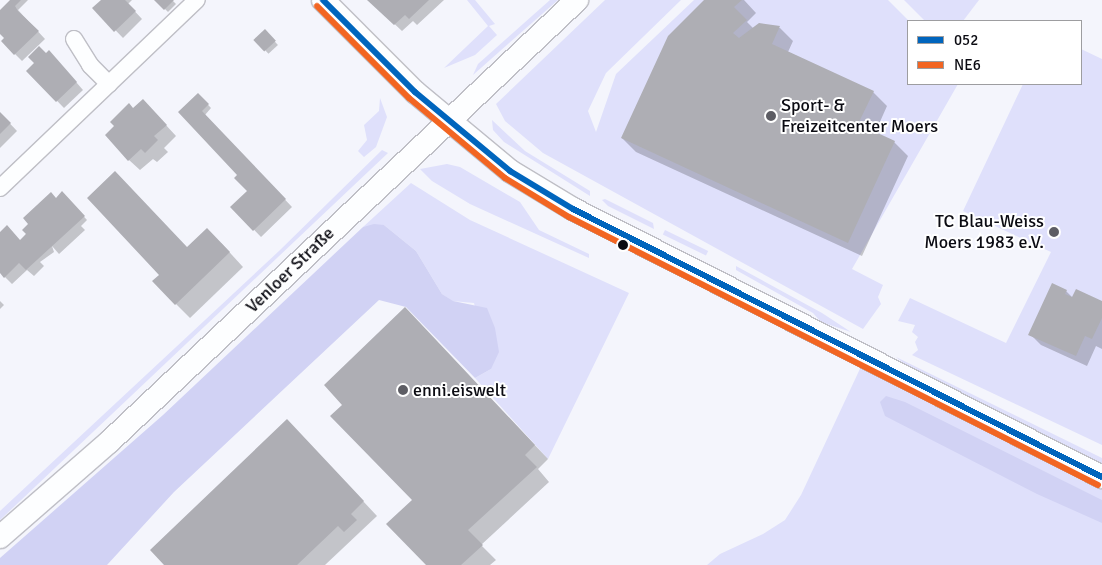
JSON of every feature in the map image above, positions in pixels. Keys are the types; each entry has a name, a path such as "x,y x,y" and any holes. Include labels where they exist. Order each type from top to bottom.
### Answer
{"street":[{"path":"1,186 197,0"},
{"path":"323,0 447,121 510,171 574,209 1102,478"},
{"name":"Venloer Straße","path":"0,537 109,442 577,0"},
{"path":"74,39 90,65 109,84"}],"shaded area":[{"path":"467,0 475,0 495,24 489,26 497,35 475,55 444,68 488,26"},
{"path":"550,0 558,0 473,75 478,64"},
{"name":"Sport- & Freizeitcenter Moers","path":"605,0 681,0 606,73 588,111 596,132 616,74 694,0 888,0 908,20 907,85 957,85 852,269 883,285 878,297 881,304 863,329 543,153 505,121 496,104"},
{"path":"904,0 979,0 964,20 924,20"},
{"name":"TC Blau-Weiss Moers 1983 e.V.","path":"1082,49 1102,59 1102,445 912,355 918,350 915,342 918,337 912,332 915,325 898,321 910,298 1006,343 1051,252 963,211 1023,85 1082,85"},
{"path":"380,98 387,117 376,147 364,157 358,151 367,140 364,125 379,111"},
{"path":"492,120 525,151 590,191 590,196 504,142 493,130"},
{"path":"382,150 388,153 0,520 0,511 279,251"},
{"path":"447,164 460,167 520,202 539,230 589,254 589,258 470,204 432,181 420,169"},
{"path":"411,183 470,220 629,293 548,459 475,378 491,369 474,303 452,301 442,294 416,251 384,225 363,227"},
{"path":"605,199 653,223 654,229 608,206 602,200"},
{"path":"374,224 384,225 416,251 442,294 453,301 487,308 495,328 499,352 491,369 475,378 406,307 379,300 174,492 107,565 0,565 0,558 163,415 363,227"},
{"path":"665,230 708,251 706,256 663,234"},
{"path":"736,266 822,313 851,332 821,322 813,313 736,270"},
{"path":"896,357 1102,458 1102,464 908,367"},
{"path":"865,358 1102,477 1102,565 707,565 720,554 763,534 785,520 801,495"},
{"path":"886,396 905,402 1102,500 1102,523 1037,494 885,416 880,402"}],"building":[{"path":"10,0 21,0 15,6 39,31 14,55 1,41 4,38 0,34 0,10"},
{"path":"101,0 125,0 136,11 114,32 92,8"},
{"path":"154,0 174,0 164,10"},
{"path":"367,0 429,0 409,19 405,15 394,25"},
{"path":"704,0 742,0 734,7 747,20 733,33 739,38 759,23 780,26 772,44 874,91 858,124 895,141 848,243 621,138 668,36"},
{"path":"265,29 276,41 264,52 253,40"},
{"path":"39,46 46,53 49,50 77,82 56,102 26,71 34,63 28,57"},
{"path":"198,93 209,104 202,111 286,199 253,231 230,207 247,191 234,178 237,175 178,112"},
{"path":"143,99 167,125 154,136 158,140 145,153 141,149 128,161 105,135 114,126 110,122 129,103 133,108"},
{"path":"0,112 11,123 0,134"},
{"path":"115,171 187,247 207,228 230,252 175,305 152,281 159,275 87,198"},
{"path":"62,191 85,216 26,270 19,263 4,278 0,273 0,232 7,225 20,240 26,234 22,230 28,224 23,218 51,192 56,198"},
{"path":"1052,283 1067,290 1065,294 1072,297 1076,289 1102,301 1102,318 1092,339 1085,336 1076,356 1028,335"},
{"name":"enni.eiswelt","path":"405,307 535,445 525,455 537,467 468,530 483,545 461,565 426,565 386,524 412,500 330,416 342,405 324,385"},
{"path":"287,419 364,501 351,514 357,520 344,532 338,526 297,565 164,565 150,550"}],"transit line":[{"name":"052","path":"323,0 415,92 510,171 573,209 1102,477"},
{"name":"NE6","path":"317,6 409,98 505,178 569,217 1098,485"}],"place":[{"name":"Sport- & Freizeitcenter Moers","path":"771,116"},
{"name":"TC Blau-Weiss Moers 1983 e.V.","path":"1054,232"},
{"name":"enni.eiswelt","path":"403,390"}]}
